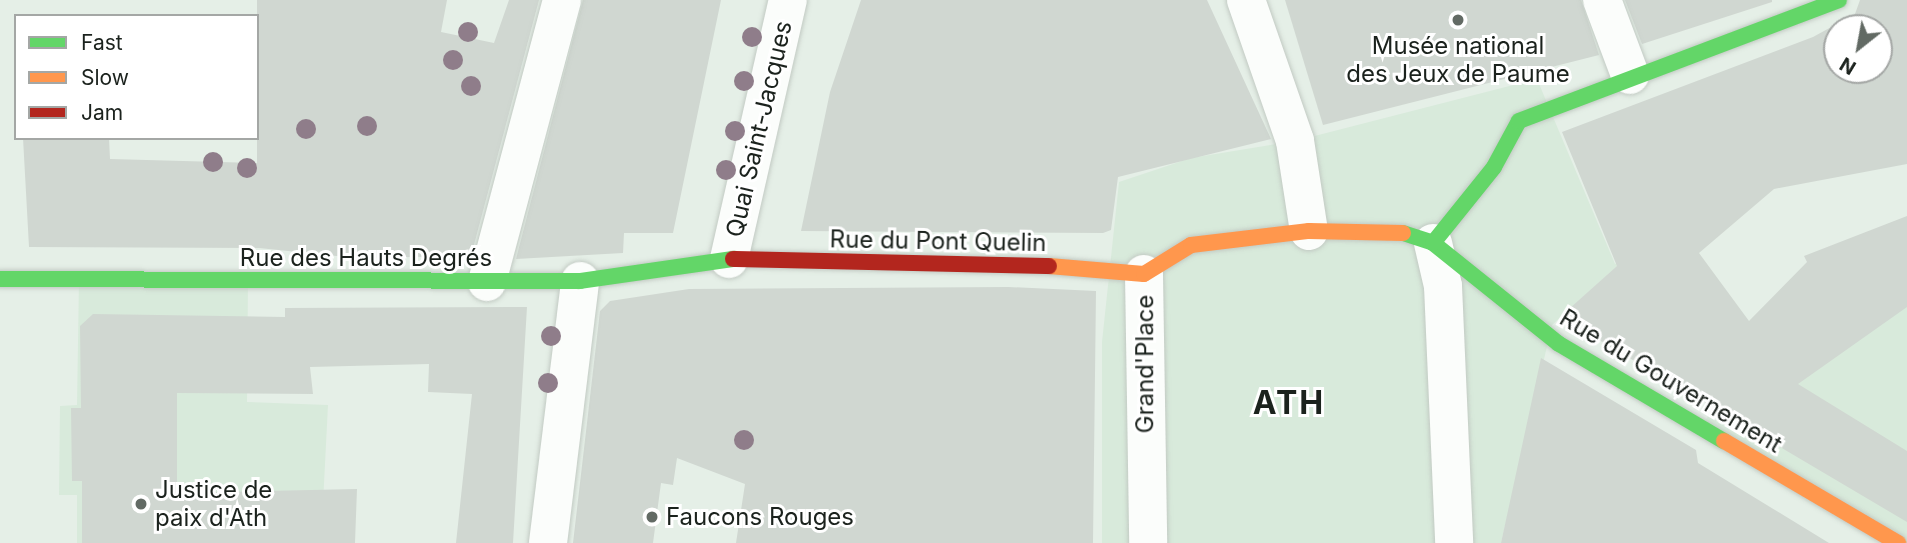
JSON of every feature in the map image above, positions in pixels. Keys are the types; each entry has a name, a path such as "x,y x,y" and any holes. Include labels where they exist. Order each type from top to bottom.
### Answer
{"street":[{"path":"487,282 562,0"},
{"name":"Quai Saint-Jacques","path":"729,259 788,0"},
{"path":"1246,0 1295,141 1309,232"},
{"path":"1602,0 1630,75"},
{"path":"1454,543 1443,286 1433,243 1494,167 1519,121 1630,75 1839,0"},
{"name":"Grand'Place","path":"1148,543 1144,274 1191,245 1309,232 1409,233 1433,243"},
{"name":"Rue du Gouvernement","path":"1433,243 1559,344 1898,543"},
{"name":"Rue des Hauts Degrés","path":"0,279 580,281 729,259"},
{"name":"Rue du Pont Quelin","path":"729,259 1063,266 1144,274"},
{"path":"548,543 580,281"}],"shaded area":[{"path":"1537,79 1615,264 1625,259 1552,325 1501,543 1102,543 1102,342 1119,182 1191,158 1295,141"},
{"path":"1907,235 1907,543 1702,425 1754,353"},
{"path":"79,279 248,281 247,402 328,405 321,543 77,543 77,495 59,495 60,406 77,405"}],"building":[{"path":"257,0 447,0 441,32 494,43 509,0 539,0 471,256 356,258 259,248 29,247 23,140 109,140 110,159 257,163"},
{"path":"583,0 721,0 673,233 624,233 623,253 516,259"},
{"path":"861,0 1207,0 1271,139 1118,177 1111,230 1103,233 801,231 830,92"},
{"path":"1285,0 1581,0 1599,55 1323,125"},
{"path":"1625,0 1772,0 1772,2 1642,44"},
{"path":"1860,0 1907,0 1907,164 1774,189 1699,253 1749,321 1807,262 1804,256 1907,216 1907,307 1798,384 1907,451 1907,522 1560,317 1617,266 1562,132 1823,32 1823,84 1893,84 1893,14 1855,14"},
{"path":"1008,287 1096,291 1093,543 736,543 745,484 677,458 673,485 661,483 653,543 573,543 600,311 610,301 689,289"},
{"path":"527,307 513,543 456,543 472,394 428,392 429,364 310,367 313,394 177,393 177,493 357,489 355,543 82,543 82,481 72,481 71,408 81,408 80,326 93,314 285,317 285,308"},
{"path":"1541,358 1696,450 1698,463 1829,543 1501,543"}],"traffic: fast":[{"path":"1433,243 1494,167 1519,121 1839,0"},
{"path":"1403,233 1433,243 1559,344 1724,441"},
{"path":"0,279 580,281 733,259"}],"traffic: slow":[{"path":"1049,266 1144,274 1191,245 1309,231 1403,233"},
{"path":"1724,441 1898,543"}],"traffic: jam":[{"path":"733,259 1049,266"}],"place":[{"name":"Musée national des Jeux de Paume","path":"1458,20"},
{"name":"Justice de paix d'Ath","path":"141,504"},
{"name":"Faucons Rouges","path":"652,517"}],"district":[{"name":"ATH","path":"1289,403"}]}
